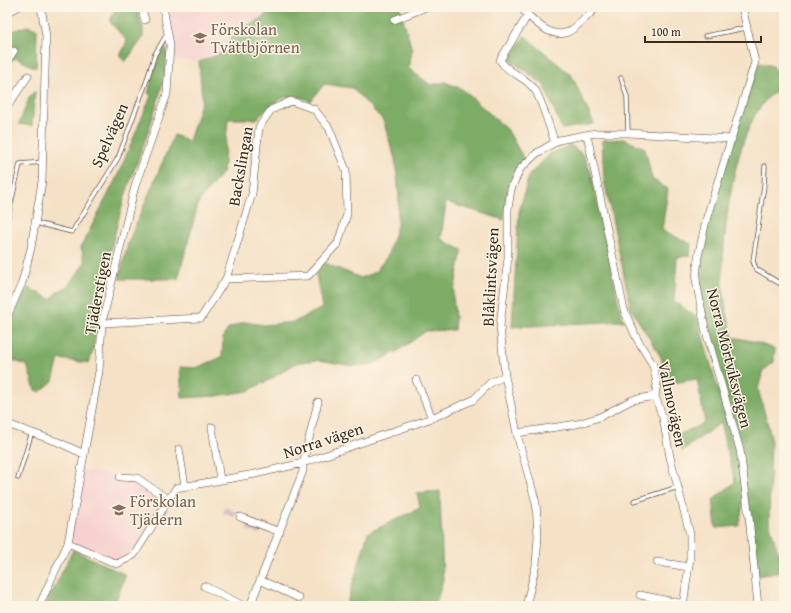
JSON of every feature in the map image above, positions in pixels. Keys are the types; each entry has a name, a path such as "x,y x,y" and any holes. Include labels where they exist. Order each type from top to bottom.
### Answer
{"street":[{"path":"7,12 18,7"},
{"path":"8,314 22,283 31,248 42,182 46,36 41,7"},
{"path":"141,7 145,20"},
{"name":"Tjäderstigen","path":"39,606 68,543 99,371 102,323 135,186 167,94 170,45 163,7"},
{"path":"394,20 426,7"},
{"path":"520,7 552,33 559,34 568,32 597,7"},
{"name":"Norra Mörtviksvägen","path":"742,7 755,62 706,220 698,257 696,280 705,328 740,450 749,517 758,606"},
{"path":"528,15 500,60 504,67 525,80 535,90 555,143"},
{"path":"7,61 14,51"},
{"path":"7,107 28,76"},
{"name":"Backslingan","path":"102,323 201,318 226,279 252,194 259,127 271,110 291,101 314,110 329,128 346,170 347,214 338,243 308,276 226,279"},
{"name":"Blåklintsvägen","path":"526,606 536,565 538,536 536,503 517,433 505,376 500,326 508,258 508,209 511,189 520,169 537,153 559,140 587,135 628,133 732,139"},
{"name":"Vallmovägen","path":"587,135 624,310 637,339 653,365 657,384 656,396 663,418 690,534 689,567 684,605 640,595"},
{"name":"Norra vägen","path":"68,543 117,564 134,555 176,488 303,463 432,418 473,400 490,383 505,376"},
{"path":"416,380 432,418"},
{"path":"517,433 577,424 600,417 632,400 656,396"},
{"path":"250,606 304,471 303,463 318,402"},
{"path":"7,424 32,432 84,454"},
{"path":"212,427 220,480"},
{"path":"179,449 186,486"},
{"path":"120,478 136,478 169,500"},
{"path":"240,517 280,532"},
{"path":"657,562 689,567"},
{"path":"260,580 299,598"},
{"path":"204,586 244,606"}],"lane":[{"path":"705,36 748,28"},
{"name":"Spelvägen","path":"34,223 72,232 118,158 155,54 168,32"},
{"path":"622,78 627,97 628,133"},
{"path":"7,221 20,164 43,162"},
{"path":"764,166 764,185 753,261 756,269 784,286"},
{"path":"18,478 32,432"},
{"path":"634,501 678,487"}],"shaded area":[{"name":"Förskolan Tvättbjörnen","path":"163,7 271,7 272,10 256,22 232,32 228,51 199,62 169,58"},
{"name":"Förskolan Tjädern","path":"81,469 120,477 137,478 169,500 134,555 117,564 68,543"},
{"path":"225,507 237,512 234,517 223,513"},
{"path":"250,525 262,529 260,535 246,530"}],"green space":[{"path":"115,7 136,7 143,28 143,38 125,62 120,56 127,41 110,22"},
{"path":"276,7 400,7 412,50 408,68 431,85 445,82 462,89 507,129 524,159 511,188 506,204 504,220 446,202 441,239 462,250 453,297 455,318 454,330 426,331 398,351 373,364 353,366 318,360 296,363 271,379 248,391 217,396 182,398 180,367 196,368 222,357 223,337 229,328 245,322 263,325 294,322 322,308 316,274 325,263 361,278 375,272 387,257 397,225 399,195 395,159 383,120 352,88 324,84 311,101 297,96 282,98 257,119 228,119 223,172 199,201 178,279 119,279 128,243 174,135 189,141 202,100 199,62 228,51 232,32 256,22"},
{"path":"27,26 37,29 36,68 16,58 7,63 7,33"},
{"path":"525,36 572,76 594,124 562,129 544,85 509,59"},
{"path":"164,44 167,55 165,73 152,120 118,221 106,276 93,350 89,363 59,359 53,381 40,392 35,390 27,365 7,359 7,329 10,318 28,288 51,299 57,292 69,286 85,262 81,247 117,177 151,96 148,93 159,55"},
{"path":"755,62 773,66 784,81 781,89 765,101 752,121 741,148 728,209 723,265 723,286 724,299 733,337 752,341 775,349 774,362 763,371 758,389 771,436 769,522 784,572 755,576 740,450 699,302 698,257"},
{"path":"35,91 32,126 19,124 30,96"},
{"path":"623,139 645,148 652,179 668,189 662,230 691,244 690,255 677,258 674,302 697,317 736,452 744,497 739,526 716,528 713,500 735,482 720,423 682,451 678,435 705,423 697,379 667,384 661,357 631,309 604,180 602,140"},
{"path":"571,145 583,155 591,172 620,310 624,321 512,327 519,212 529,175 550,154"},
{"path":"440,491 443,580 435,606 346,606 368,533 420,508 417,493"},
{"path":"73,550 126,575 114,606 45,606"}],"place":[{"name":"Förskolan Tvättbjörnen","path":"200,38"},
{"name":"Förskolan Tjädern","path":"119,510"}]}
